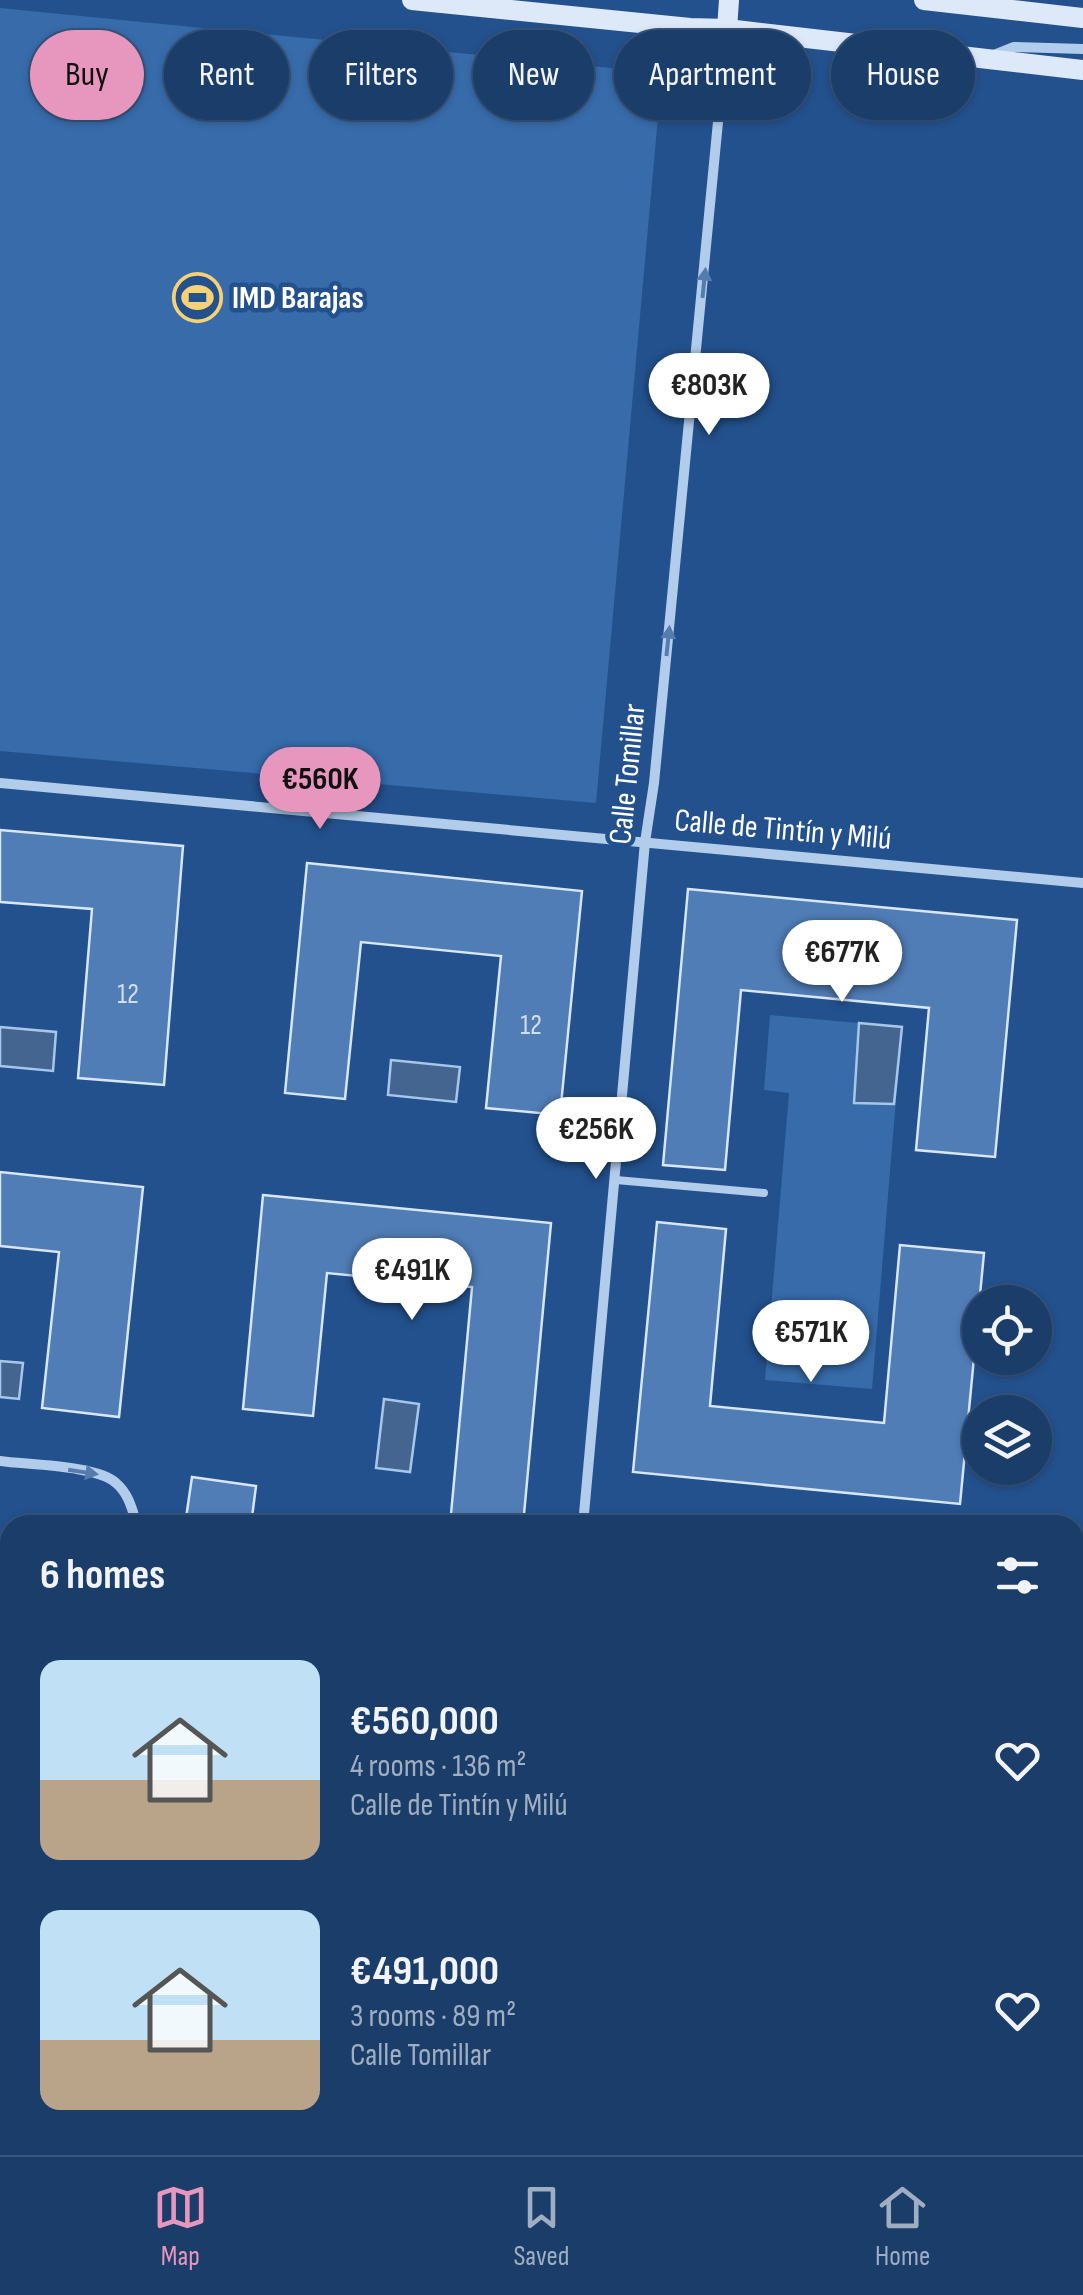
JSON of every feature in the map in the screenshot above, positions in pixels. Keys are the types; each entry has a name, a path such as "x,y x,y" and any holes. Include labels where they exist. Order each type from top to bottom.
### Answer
{"main road":[{"path":"412,0 728,29 1083,70"},
{"path":"728,29 729,0"},
{"path":"924,0 1083,18"}],"street":[{"name":"Calle Tomillar","path":"585,1515 645,842 728,29"},
{"path":"984,59 1014,47 1083,48"},
{"name":"Calle de Tintín y Milú","path":"0,784 1083,883"},
{"path":"0,1461 95,1473 114,1480 128,1498 134,1515"}],"lane":[{"path":"616,1180 764,1192"}],"shaded area":[{"name":"IMD Barajas","path":"0,8 224,30 164,30 164,120 289,120 289,36 309,38 309,120 453,120 453,52 473,54 473,120 594,120 594,66 614,68 614,120 658,120 596,803 0,751"},
{"path":"770,1015 902,1027 872,1389 765,1380 789,1093 764,1090"},
{"path":"859,1023 902,1027 894,1104 854,1103"},
{"path":"0,1027 56,1032 53,1071 0,1066"},
{"path":"391,1060 460,1067 456,1102 388,1095"},
{"path":"0,1361 23,1363 19,1399 0,1397"},
{"path":"384,1399 419,1404 410,1472 376,1468"}],"building":[{"path":"0,830 183,846 164,1085 78,1078 92,909 0,902"},
{"path":"307,863 582,891 560,1115 486,1108 501,956 361,942 345,1099 285,1093"},
{"path":"688,889 1017,920 995,1157 916,1150 929,1008 741,990 725,1170 663,1165"},
{"path":"0,1172 143,1187 119,1417 42,1408 59,1252 0,1246"},
{"path":"263,1195 551,1223 524,1515 451,1515 472,1287 327,1273 313,1416 243,1409"},
{"path":"657,1222 726,1229 710,1406 884,1423 900,1245 984,1253 981,1285 962,1285 962,1375 972,1375 970,1395 962,1395 960,1504 633,1472"},
{"path":"192,1477 256,1486 252,1515 186,1515"}],"place":[{"name":"IMD Barajas","path":"197,298"}]}
